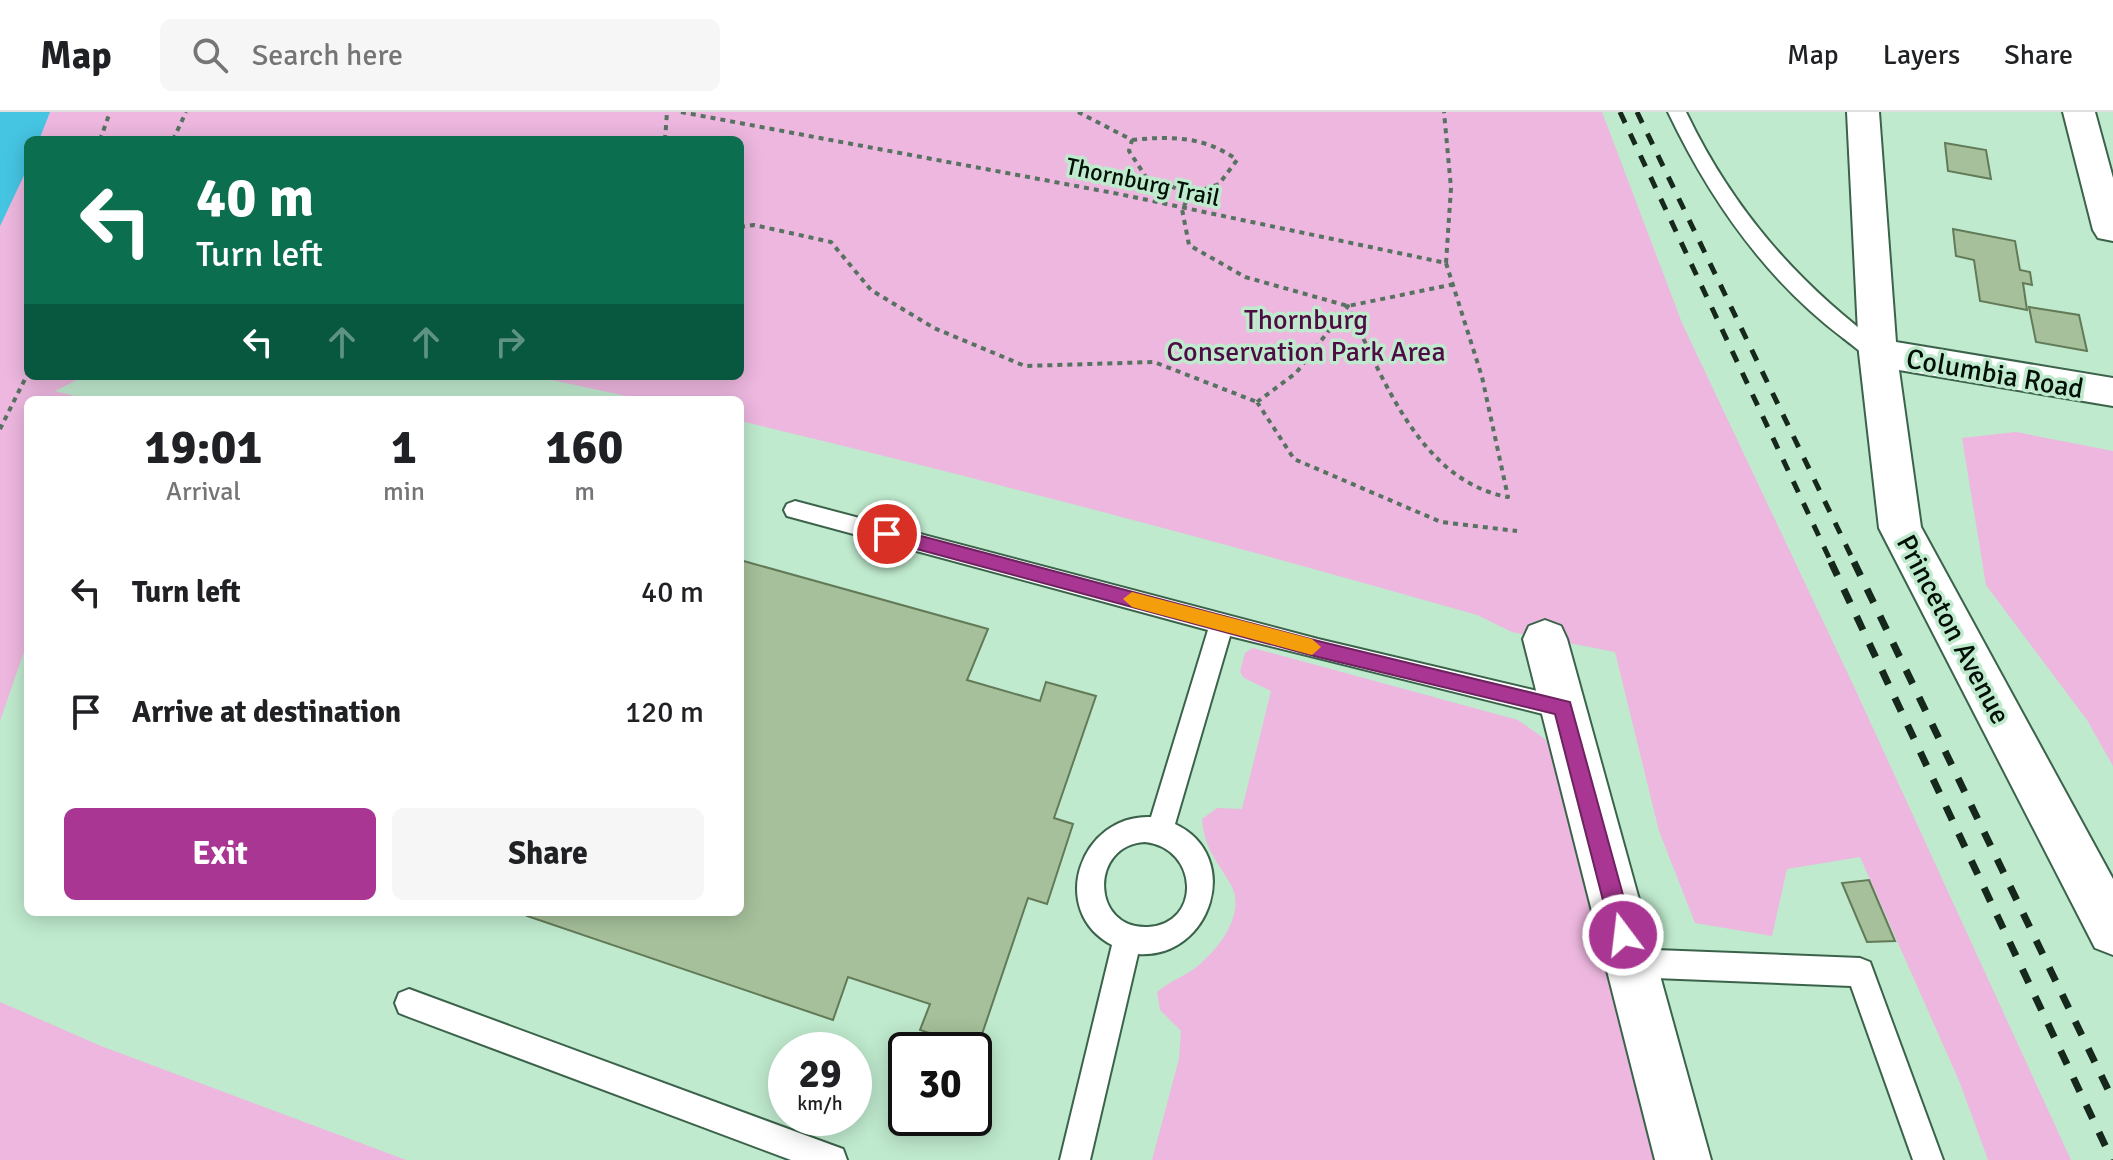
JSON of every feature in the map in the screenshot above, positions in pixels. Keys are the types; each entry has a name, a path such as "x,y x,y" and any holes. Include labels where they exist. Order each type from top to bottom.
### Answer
{"street":[{"name":"Princeton Avenue","path":"1863,112 1878,353 1900,528 2113,930"},
{"path":"2079,112 2110,230"},
{"name":"Columbia Road","path":"1878,353 2113,392"},
{"path":"1545,639 1683,1160"}],"lane":[{"path":"1677,112 1690,141 1739,225 1827,318 1878,353"},
{"path":"795,510 1222,623 1563,708"},
{"path":"1159,833 1222,623"},
{"path":"1140,830 1159,833 1176,840 1198,867 1200,901 1181,930 1156,939 1128,938 1110,928 1097,913 1089,895 1090,871 1106,844 1122,834 1140,830"},
{"path":"1075,1160 1128,938"},
{"path":"1630,963 1860,972 1928,1160"},
{"path":"409,1003 832,1160"}],"path":[{"path":"101,136 110,112"},
{"path":"175,136 186,112"},
{"path":"665,136 667,112"},
{"name":"Thornburg Trail","path":"681,112 1446,263"},
{"path":"1078,112 1132,140 1182,138 1223,147 1237,160 1230,177 1207,193 1191,194 1146,177 1129,151 1132,140"},
{"path":"1348,306 1389,388 1437,461 1477,490 1508,497 1482,377 1446,263 1453,210 1453,162 1444,112"},
{"path":"1191,194 1182,209 1189,245 1245,277 1348,306 1455,284"},
{"path":"744,226 754,225 831,242 871,290 934,328 1025,366 1154,362 1257,402 1294,459 1399,507 1441,522 1517,531"},
{"path":"1257,402 1296,373 1348,306"},
{"path":"0,429 24,380"}],"green space":[{"name":"Thornburg Conservation Park Area","path":"40,112 1602,112 1682,323 1856,691 2071,1160 1988,1160 1960,1083 1860,857 1787,869 1772,936 1695,923 1659,831 1615,652 1512,632 1477,615 1294,563 744,422 744,396 626,396 552,380 744,380 744,136 29,136"},
{"name":"Thornburg Conservation Park Area","path":"24,148 24,380 77,380 55,391 75,396 24,396 24,652 0,721 0,202"},
{"path":"2016,432 2113,451 2113,766 2087,720 1986,585 1962,438"},
{"path":"1253,648 1518,720 1545,739 1565,775 1658,1160 1152,1160 1179,1059 1181,1031 1160,1010 1157,992 1194,969 1212,953 1227,932 1235,908 1231,885 1209,847 1202,819 1217,808 1242,809 1271,691 1244,678 1240,672 1245,653"},
{"path":"0,1002 101,1046 406,1160 0,1160"}],"water":[{"path":"0,112 50,112 41,136 24,136 24,175 0,226"}],"building":[{"path":"1945,143 1986,150 1991,179 1948,171"},
{"path":"1953,229 2015,241 2020,270 2030,272 2032,285 2023,283 2027,310 1980,301 1974,260 1956,256"},
{"path":"2029,307 2079,315 2087,351 2036,342"},
{"path":"744,561 988,629 967,680 1040,701 1046,682 1096,696 1054,818 1073,824 1047,904 1028,898 983,1032 920,1030 930,1004 848,977 833,1020 527,916 744,916"},
{"path":"1869,880 1895,941 1867,942 1842,883"}],"railway":[{"path":"1620,112 1832,564"},
{"path":"1637,112 1855,564"},
{"path":"1831,562 2112,1160"},
{"path":"1854,562 2113,1100"}],"slow traffic":[{"path":"1132,599 1312,647"}],"route":[{"path":"887,534 1318,649 1563,708 1623,935"}]}
